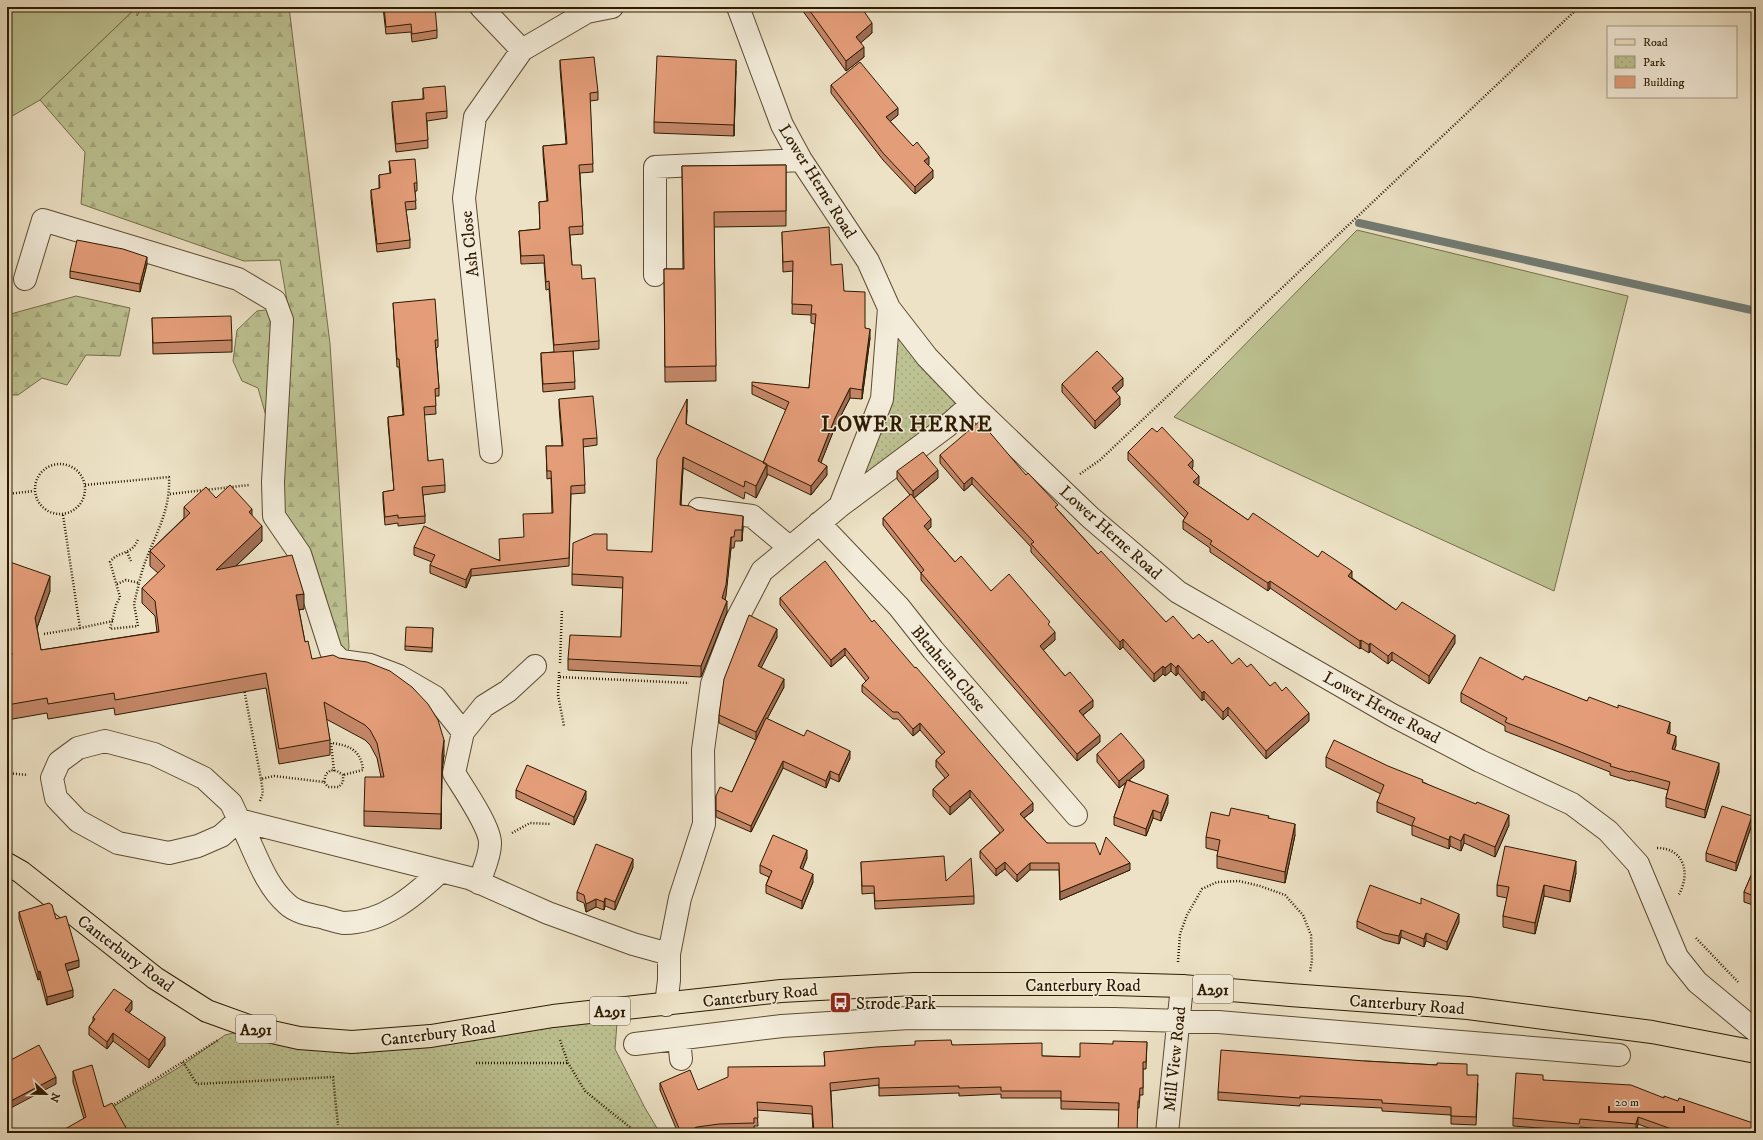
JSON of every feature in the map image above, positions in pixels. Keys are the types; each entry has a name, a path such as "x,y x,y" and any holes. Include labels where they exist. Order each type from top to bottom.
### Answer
{"main road":[{"name":"Canterbury Road","path":"7,864 21,872 155,978 207,1011 254,1028 299,1038 352,1042 431,1036 553,1016 666,1005 781,991 914,984 1179,986 1468,1008 1652,1032 1756,1052"}],"street":[{"path":"481,7 522,50"},
{"name":"Ash Close","path":"491,452 464,198 475,117 522,50 586,12 612,7"},
{"name":"Lower Herne Road","path":"738,7 782,125 801,160 868,261 889,308 927,357 972,404 1091,518 1178,592 1392,715 1480,761 1572,804 1608,832 1638,864 1677,957 1697,982 1756,1031"},
{"path":"655,275 655,167 801,160"},
{"path":"25,279 43,220 238,279 275,301 282,320 273,482 274,516 300,554 331,651 341,661 370,665 399,676 435,697 463,732"},
{"name":"Lower Herne Road","path":"840,506 882,399 889,308"},
{"name":"Lower Herne Road","path":"666,1005 669,980 669,954 680,898 704,824 703,750 712,684 736,621 762,571 840,506 946,427 972,404"},
{"path":"699,508 752,516 789,547"},
{"name":"Blenheim Close","path":"819,523 899,607 932,650 1076,815"},
{"path":"479,883 489,856 491,842 485,824 454,773 463,732 484,706 508,691 535,666"},
{"path":"240,820 221,836 198,846 169,853 118,843 78,821 56,798 52,778 59,762 78,748 105,742 154,754 204,778 231,803 240,820 271,885 287,905 308,914 344,923 372,919 397,907 417,893 441,871"},
{"path":"240,820 441,871 479,883 548,913 633,944 669,954"},
{"name":"Mill View Road","path":"1167,1133 1172,1069 1179,1021 1179,986"},
{"name":"Canterbury Road","path":"635,1044 680,1049 782,1026 909,1018 1114,1019 1179,1021 1358,1033 1619,1055"}],"path":[{"path":"1061,488 1100,460 1579,7"},
{"path":"53,464 61,464 73,468 82,477 85,485 83,501 74,510 63,515 54,514 40,506 34,491 39,475 53,464"},
{"path":"85,485 169,478 170,494 165,516 149,552 134,604 138,626 110,630 116,605 120,597 110,562 114,557 132,549 138,539"},
{"path":"170,494 273,482"},
{"path":"7,494 34,491"},
{"path":"63,515 80,628"},
{"path":"127,552 131,561"},
{"path":"117,584 126,580 139,583"},
{"path":"562,609 558,695 564,726"},
{"path":"44,634 113,621"},
{"path":"559,677 712,684"},
{"path":"240,820 257,806 263,793 242,681"},
{"path":"324,782 326,774 331,770 343,775 363,770 362,760 359,754 351,748 341,744 331,743 334,771"},
{"path":"261,779 274,776 324,782 328,787 339,787 343,782 343,775"},
{"path":"489,856 509,835 521,827 530,823 551,824"},
{"path":"1179,986 1180,934 1187,915 1202,889 1217,882 1239,881 1260,886 1285,895 1303,915 1311,935 1312,960 1307,996"},
{"path":"559,1036 568,1063 585,1091 636,1133"},
{"path":"109,1108 219,1039"},
{"path":"183,1062 196,1084 334,1077 338,1125"},
{"path":"476,1063 568,1063"}],"green space":[{"path":"7,7 137,7 40,100 7,119"},
{"path":"137,7 137,16 142,7 289,7 330,344 349,647 347,657 331,651 319,582 278,534 266,416 258,388 242,381 233,361 237,330 257,311 288,307 280,260 244,261 81,204 85,152 40,100"},
{"path":"1357,230 1628,296 1554,591 1174,417"},
{"path":"76,296 130,308 120,356 86,355 67,385 42,378 18,395 7,395 7,315"},
{"path":"889,308 972,404 840,506 882,399"},
{"path":"618,1010 615,1049 645,1108 660,1133 69,1133 178,1068 225,1035 253,1028 299,1038"}],"building":[{"path":"384,7 412,7 412,10 435,7 437,30 412,34 411,24 386,27"},
{"path":"807,7 861,7 872,23 856,37 864,47 846,61"},
{"path":"657,56 736,60 734,125 654,122"},
{"path":"594,57 598,92 590,93 593,164 579,165 583,226 569,227 572,265 581,265 582,279 595,278 599,341 554,345 549,281 546,282 544,255 521,256 519,231 540,229 539,202 548,201 543,146 567,144 560,60"},
{"path":"860,62 898,108 886,117 913,146 917,142 929,157 924,161 933,170 915,187 883,153 831,85"},
{"path":"445,86 447,111 426,113 428,140 396,144 392,102 424,99 423,88"},
{"path":"415,159 417,183 414,183 416,201 405,202 410,240 377,244 371,190 380,188 379,175 391,173 389,161"},
{"path":"786,165 786,211 714,212 716,366 665,367 664,269 684,269 682,166"},
{"path":"829,227 831,265 842,264 844,291 865,292 865,328 870,329 862,390 850,388 835,418 818,461 827,466 811,486 763,463 789,402 752,385 752,382 809,388 816,314 811,314 812,305 792,304 793,261 783,262 782,232"},
{"path":"77,240 123,249 147,257 140,284 70,271"},
{"path":"435,299 438,340 435,340 439,388 435,389 436,406 424,407 428,461 443,459 445,485 422,487 425,516 398,518 398,515 385,517 383,492 394,490 388,417 404,415 399,359 397,359 393,303"},
{"path":"231,316 232,340 153,343 152,318"},
{"path":"573,351 575,382 543,384 541,353"},
{"path":"1097,351 1123,378 1112,388 1120,397 1095,421 1062,384"},
{"path":"593,396 597,438 583,439 585,485 571,486 569,558 471,569 466,580 430,565 435,555 414,547 424,526 500,561 499,539 524,537 523,514 553,513 551,471 547,471 546,446 563,446 559,399"},
{"path":"687,399 686,424 767,464 756,486 745,481 744,487 683,457 680,505 690,506 697,510 743,516 742,530 735,530 734,537 731,537 726,585 722,598 727,601 701,666 568,659 570,635 621,637 623,577 572,574 573,543 594,534 607,534 607,550 652,552 657,459"},
{"path":"980,421 1026,475 1028,473 1058,505 1055,507 1098,554 1101,551 1166,622 1173,616 1193,639 1199,634 1208,643 1212,640 1232,664 1239,658 1247,667 1251,664 1270,686 1275,682 1282,691 1286,687 1309,713 1266,751 1228,707 1223,712 1204,691 1202,693 1178,665 1176,668 1171,663 1165,668 1163,666 1154,674 1123,639 1120,642 1031,544 1034,542 972,477 964,484 940,455"},
{"path":"1162,427 1193,460 1188,465 1199,476 1193,482 1248,520 1253,513 1318,557 1322,551 1352,571 1348,576 1396,610 1402,602 1455,635 1429,676 1392,652 1388,656 1370,643 1369,645 1361,640 1360,641 1270,581 1268,583 1251,572 1210,544 1212,541 1183,521 1188,513 1128,452 1152,428 1157,432"},
{"path":"923,452 938,470 913,491 897,471"},
{"path":"230,485 252,509 249,512 262,526 216,570 292,555 304,594 296,595 305,642 308,641 312,659 333,655 339,658 367,662 390,671 412,687 428,704 438,720 444,740 442,755 441,814 364,811 365,777 384,777 377,743 370,730 365,725 324,702 330,740 279,749 266,673 115,700 114,693 48,704 47,698 7,705 7,656 12,655 7,626 7,561 50,576 35,618 41,650 159,632 155,601 142,588 165,566 150,551 190,513 184,507 206,487 216,498"},
{"path":"911,494 931,519 924,526 955,562 961,556 991,591 1009,574 1050,622 1048,624 1055,632 1040,646 1065,676 1070,672 1093,700 1079,711 1100,735 1077,754 921,573 924,570 883,518"},
{"path":"825,561 872,622 874,620 915,668 916,667 1033,803 1020,814 1047,843 1095,843 1100,855 1106,837 1130,863 1060,892 1059,863 1030,863 1017,875 1005,862 996,869 980,851 1004,830 970,790 950,807 933,789 949,775 936,760 945,752 920,723 913,729 898,712 893,712 862,685 869,678 845,648 831,660 780,598"},
{"path":"749,615 777,629 758,666 784,679 756,732 719,715 724,679"},
{"path":"406,627 433,628 432,648 405,646"},
{"path":"1480,657 1523,680 1525,676 1587,701 1589,697 1618,708 1618,705 1670,722 1667,733 1676,736 1672,749 1719,763 1705,810 1666,798 1670,782 1610,766 1611,764 1505,722 1507,718 1461,693"},
{"path":"766,718 804,736 807,730 850,751 839,775 830,771 826,781 783,761 751,826 716,810 716,796 720,787 732,792"},
{"path":"1121,733 1144,760 1119,781 1097,754"},
{"path":"1334,740 1388,766 1423,780 1422,782 1476,804 1477,802 1509,815 1495,847 1464,834 1461,841 1450,836 1449,840 1412,825 1415,818 1377,802 1384,785 1326,757"},
{"path":"527,765 586,791 574,817 516,790"},
{"path":"1127,780 1168,795 1161,813 1153,810 1146,829 1114,817"},
{"path":"1722,806 1752,816 1736,863 1706,853"},
{"path":"1231,808 1269,816 1268,818 1295,824 1285,872 1217,856 1220,840 1206,837 1211,812 1229,816"},
{"path":"773,835 807,850 800,868 813,874 802,901 766,885 772,871 760,865"},
{"path":"596,844 633,859 615,902 605,898 604,902 596,899 586,904 584,895 577,892"},
{"path":"1505,846 1576,861 1570,891 1544,885 1535,923 1503,916 1509,887 1497,885"},
{"path":"944,856 946,881 971,858 974,896 875,901 874,886 862,886 861,862"},
{"path":"1756,864 1756,897 1744,892"},
{"path":"1370,885 1421,904 1421,898 1459,914 1447,942 1426,933 1424,939 1401,930 1399,936 1384,933 1357,921"},
{"path":"49,903 52,905 56,919 66,916 79,960 65,964 73,990 47,997 40,971 38,972 19,912"},
{"path":"114,989 132,1001 125,1010 165,1037 149,1060 113,1033 107,1042 89,1027 95,1019 93,1017"},
{"path":"951,1040 952,1045 1042,1043 1042,1056 1080,1057 1080,1043 1113,1044 1113,1041 1147,1042 1146,1062 1143,1062 1143,1088 1140,1088 1138,1101 1137,1133 1118,1133 1119,1103 1061,1101 1061,1091 1001,1091 1001,1087 959,1088 959,1086 879,1088 879,1078 830,1083 833,1133 814,1133 812,1106 757,1102 758,1118 754,1118 754,1123 719,1124 697,1127 681,1133 660,1083 690,1070 698,1090 728,1077 728,1067 825,1066 824,1052 915,1045 915,1041"},
{"path":"39,1045 56,1077 7,1103 7,1062"},
{"path":"1221,1050 1365,1061 1437,1065 1437,1063 1467,1064 1467,1075 1478,1075 1476,1117 1451,1116 1451,1107 1382,1103 1382,1100 1300,1096 1300,1098 1218,1092"},
{"path":"92,1065 104,1107 112,1103 129,1133 58,1133 86,1117 73,1071"},
{"path":"1516,1073 1543,1075 1543,1080 1631,1085 1664,1098 1664,1096 1678,1101 1679,1098 1756,1124 1756,1133 1683,1133 1638,1117 1636,1124 1580,1119 1579,1124 1513,1118"}],"waterway":[{"path":"1359,223 1756,311"}],"place":[{"name":"Strode Park","path":"840,1003"}],"district":[{"name":"LOWER HERNE","path":"907,424"}]}
